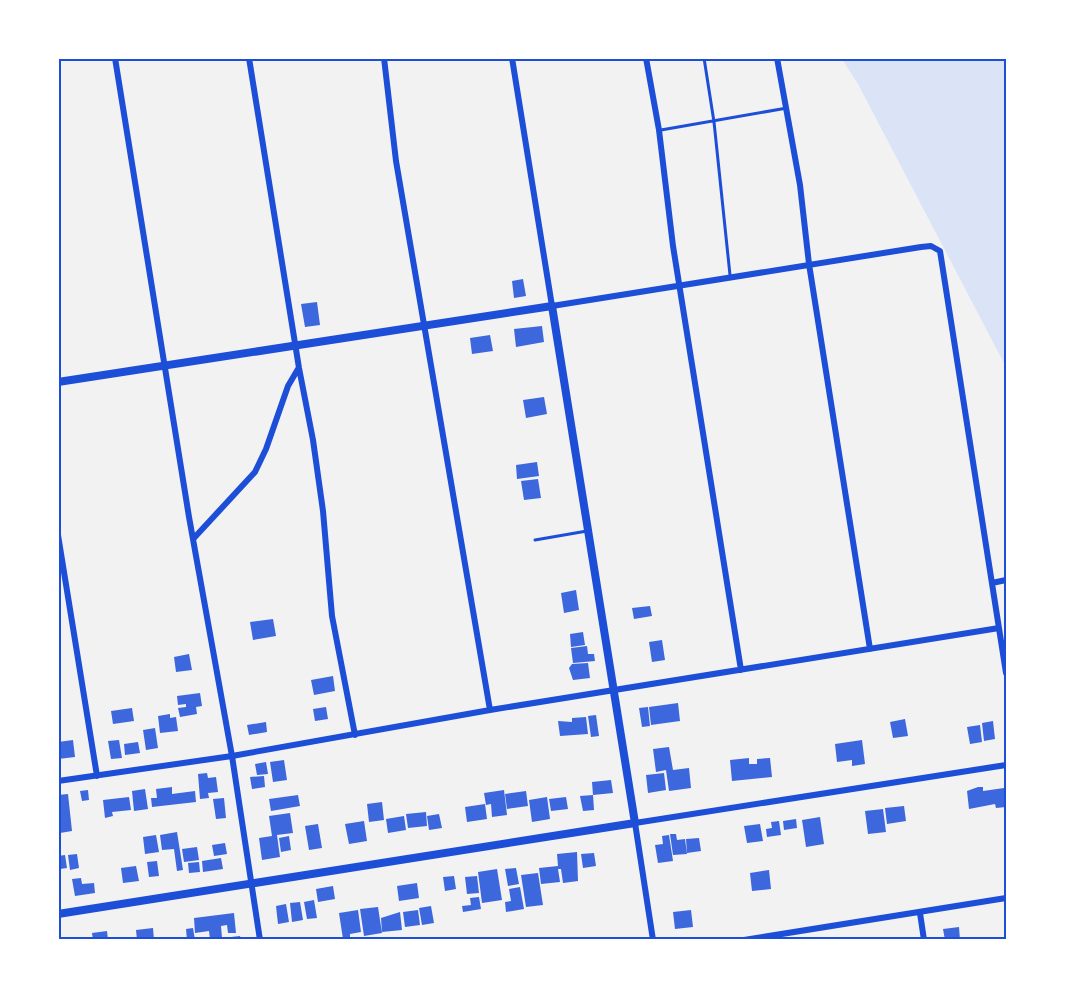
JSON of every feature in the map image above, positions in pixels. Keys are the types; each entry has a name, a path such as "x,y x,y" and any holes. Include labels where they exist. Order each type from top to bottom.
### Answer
{"street":[{"path":"115,58 232,756 260,939"},
{"path":"249,58 298,368 321,491 332,616 355,735"},
{"path":"384,58 396,161 490,710"},
{"path":"512,58 615,690 653,939"},
{"path":"646,58 659,130 680,284 741,670"},
{"path":"777,58 800,185 809,264 870,649"},
{"path":"58,382 423,327 730,275 931,246 940,251 1006,669"},
{"path":"194,538 255,472 266,449 288,386 298,368"},
{"path":"58,535 98,776"},
{"path":"992,583 1006,580"},
{"path":"58,781 232,756 490,710 999,628"},
{"path":"58,914 1006,765"},
{"path":"744,939 786,936 1006,898"},
{"path":"920,913 924,939"}],"lane":[{"path":"704,58 714,122 730,275"},
{"path":"659,130 786,108"},
{"path":"535,540 589,531"}],"shaded area":[{"path":"842,59 1006,59 1006,367 858,84"}],"building":[{"path":"523,279 526,296 514,298 512,281"},
{"path":"317,302 320,325 305,327 301,304"},
{"path":"542,326 544,342 516,347 514,329"},
{"path":"490,335 493,351 472,354 470,338"},
{"path":"544,397 547,414 526,418 523,400"},
{"path":"537,462 539,476 517,479 516,465"},
{"path":"538,479 541,498 524,500 521,481"},
{"path":"576,590 579,610 564,613 561,593"},
{"path":"650,606 652,616 634,619 632,608"},
{"path":"273,619 276,636 253,640 250,622"},
{"path":"583,632 585,645 571,647 570,634"},
{"path":"662,640 665,660 652,662 649,642"},
{"path":"587,646 588,654 594,654 595,661 573,663 571,648"},
{"path":"189,654 192,670 176,672 174,657"},
{"path":"588,663 590,678 573,680 569,668 572,664"},
{"path":"333,676 335,691 314,695 311,680"},
{"path":"200,693 202,706 196,707 197,714 180,717 178,708 186,707 186,704 178,705 177,696"},
{"path":"678,703 680,721 651,725 649,707"},
{"path":"326,707 328,719 315,721 313,709"},
{"path":"648,707 650,726 642,727 639,708"},
{"path":"132,708 134,721 113,724 111,711"},
{"path":"170,714 170,718 176,717 178,731 160,733 158,716"},
{"path":"596,715 599,736 591,737 588,716"},
{"path":"586,717 588,734 560,736 558,721 572,722 572,718"},
{"path":"905,719 908,736 893,738 890,722"},
{"path":"993,721 995,739 984,741 982,723"},
{"path":"266,722 267,732 249,735 247,725"},
{"path":"980,725 982,742 970,744 967,727"},
{"path":"155,728 158,748 146,750 143,730"},
{"path":"73,740 75,757 58,759 58,742"},
{"path":"119,740 122,758 111,759 108,741"},
{"path":"862,740 865,764 852,766 852,760 837,762 835,744"},
{"path":"138,742 140,753 125,755 124,744"},
{"path":"669,747 673,770 689,768 691,788 669,791 666,770 656,772 653,749"},
{"path":"749,758 749,764 757,764 757,759 770,758 772,777 732,781 730,760"},
{"path":"284,760 287,780 273,782 270,762"},
{"path":"266,762 268,774 257,775 255,764"},
{"path":"207,773 208,778 216,777 218,792 208,793 209,798 200,799 198,774"},
{"path":"664,773 666,790 648,793 646,775"},
{"path":"264,776 265,787 252,789 250,777"},
{"path":"611,780 613,793 593,795 592,782"},
{"path":"172,787 172,794 195,791 196,802 152,807 151,798 157,798 156,789"},
{"path":"983,787 983,791 1004,788 1006,807 996,808 995,804 969,809 967,791"},
{"path":"145,789 148,809 134,811 132,791"},
{"path":"88,790 89,800 82,801 80,791"},
{"path":"504,790 507,815 492,817 491,804 486,805 484,793"},
{"path":"526,791 528,806 507,809 505,794"},
{"path":"68,794 72,831 60,833 58,795"},
{"path":"298,795 300,806 271,811 269,799"},
{"path":"593,795 594,810 583,811 580,796"},
{"path":"129,797 131,810 112,812 113,816 105,818 103,800"},
{"path":"547,797 550,819 532,822 529,800"},
{"path":"566,797 568,809 551,811 549,799"},
{"path":"224,798 226,818 216,819 213,799"},
{"path":"382,802 384,820 369,822 367,804"},
{"path":"485,804 487,819 467,822 465,807"},
{"path":"904,806 906,821 887,824 885,808"},
{"path":"883,809 886,832 868,834 865,811"},
{"path":"426,812 427,826 408,828 406,814"},
{"path":"290,813 293,833 277,835 280,857 262,860 259,838 272,836 269,816"},
{"path":"439,814 442,828 429,830 427,816"},
{"path":"404,816 406,830 388,833 386,819"},
{"path":"820,817 824,844 806,847 802,820"},
{"path":"796,819 797,828 784,830 783,821"},
{"path":"364,821 367,841 349,844 345,824"},
{"path":"779,821 781,835 767,837 766,829 772,828 771,822"},
{"path":"318,824 322,848 309,850 305,826"},
{"path":"760,824 763,841 747,843 744,826"},
{"path":"177,832 183,870 177,871 174,849 162,850 160,835"},
{"path":"670,834 676,834 677,840 685,839 687,854 673,855"},
{"path":"156,835 159,852 145,854 143,837"},
{"path":"669,835 673,861 658,863 655,845 663,844 662,836"},
{"path":"289,836 291,850 281,852 279,838"},
{"path":"699,838 701,851 687,853 686,839"},
{"path":"225,843 227,854 214,856 212,845"},
{"path":"197,847 199,860 184,862 182,849"},
{"path":"577,852 578,881 563,883 561,869 558,869 560,882 541,884 539,868 558,866 557,854"},
{"path":"594,853 596,866 583,868 581,854"},
{"path":"77,854 79,868 70,870 68,855"},
{"path":"65,855 67,868 60,869 58,856"},
{"path":"221,858 223,869 203,872 202,861"},
{"path":"157,861 159,876 149,877 147,862"},
{"path":"199,862 200,872 189,873 188,863"},
{"path":"136,866 139,881 123,883 121,868"},
{"path":"516,868 519,884 508,886 505,869"},
{"path":"497,869 502,900 482,903 478,872"},
{"path":"769,870 771,889 752,891 750,873"},
{"path":"538,873 543,905 526,907 521,875"},
{"path":"454,876 456,889 445,891 443,877"},
{"path":"477,876 479,893 467,894 465,877"},
{"path":"81,878 82,884 94,883 95,893 75,896 72,879"},
{"path":"417,883 419,898 399,901 397,886"},
{"path":"333,886 335,899 318,902 316,889"},
{"path":"520,887 524,909 506,912 505,902 511,901 509,889"},
{"path":"479,897 481,909 463,912 462,906 471,905 470,898"},
{"path":"314,900 317,918 307,919 304,902"},
{"path":"300,902 303,920 292,922 290,903"},
{"path":"286,904 289,922 278,924 276,906"},
{"path":"431,906 434,923 422,925 419,908"},
{"path":"378,907 382,933 364,936 360,909"},
{"path":"358,910 361,932 350,934 350,938 343,939 339,913"},
{"path":"418,910 420,925 405,927 403,912"},
{"path":"691,910 693,927 675,929 673,912"},
{"path":"400,912 402,930 382,932 381,918"},
{"path":"234,913 236,933 228,933 227,925 221,926 222,938 240,936 241,940 210,939 209,931 195,933 194,918"},
{"path":"959,927 960,940 945,940 943,929"},
{"path":"153,928 154,940 137,940 136,930"},
{"path":"193,928 195,940 187,940 186,929"},
{"path":"107,931 108,940 93,940 92,933"}]}
